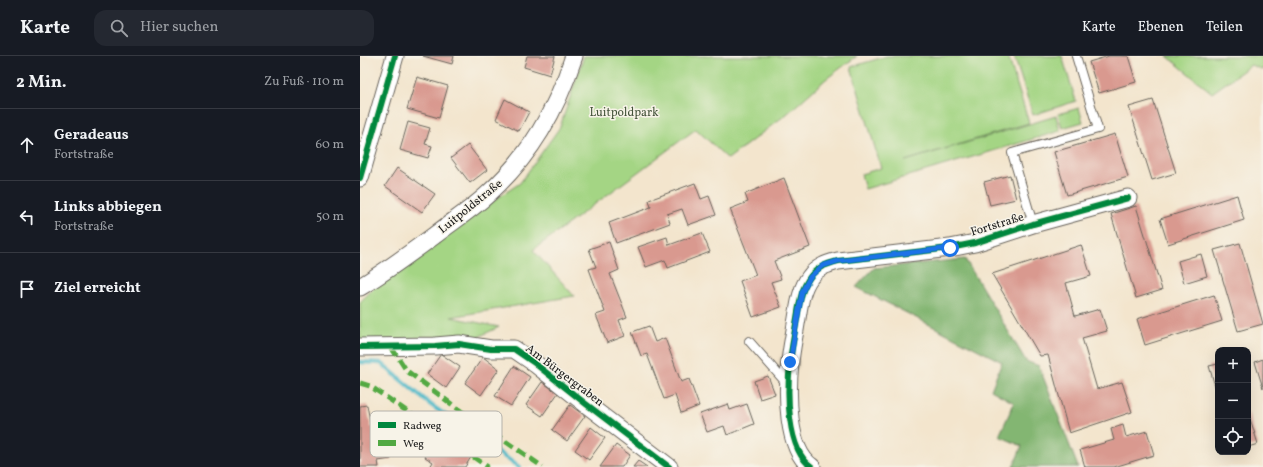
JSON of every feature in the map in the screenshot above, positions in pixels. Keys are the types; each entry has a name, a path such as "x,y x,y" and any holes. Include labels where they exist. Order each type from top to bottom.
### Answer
{"street":[{"path":"360,178 395,56"},
{"name":"Luitpoldstraße","path":"360,287 420,246 481,199 514,168 538,137 565,83 574,56"},
{"name":"Fortstraße","path":"812,467 807,464 798,453 794,440 788,386 790,362 802,292 810,277 822,266 838,261 950,248 975,243 1033,224 1128,198"},
{"name":"Am Bürgergraben","path":"360,347 435,346 459,344 492,349 514,350 532,362 669,467"}],"lane":[{"path":"1033,224 1012,153 1098,128 1076,56"},
{"path":"749,341 788,386"}],"green space":[{"name":"Luitpoldpark","path":"584,56 857,56 826,79 788,113 728,159 696,129 533,250 574,296 451,317 499,327 453,349 360,350 360,302 397,265 520,183 560,127"},
{"path":"887,56 1008,56 1029,123 905,161 1056,116 1060,131 865,189 861,174 881,168 851,67"},
{"path":"1014,56 1062,56 1076,101 1033,115"},
{"path":"1167,56 1263,56 1263,70 1251,65 1212,93"},
{"path":"1079,108 1083,122 1062,128 1058,114"},
{"path":"965,259 1026,361 1039,366 1078,467 1013,467 1022,446 999,436 1014,403 991,390 1002,362 856,287 874,268"}],"building":[{"path":"423,56 454,56 452,64"},
{"path":"527,56 555,56 550,75 524,67"},
{"path":"1109,56 1128,56 1136,82 1099,93 1089,62"},
{"path":"417,77 448,86 439,118 407,109"},
{"path":"505,99 529,112 519,131 496,119"},
{"path":"1153,100 1176,173 1152,180 1129,107"},
{"path":"408,122 430,128 425,144 432,146 428,158 400,150"},
{"path":"1115,134 1128,177 1067,195 1054,152"},
{"path":"468,145 487,170 470,183 451,158"},
{"path":"397,168 435,194 422,212 385,186"},
{"path":"1010,175 1016,199 990,205 984,182"},
{"path":"784,178 810,247 774,261 781,279 771,282 781,307 753,317 740,281 756,275 730,209 748,202 745,194"},
{"path":"695,183 701,199 709,196 716,215 688,225 682,209 667,214 670,223 616,243 609,223 651,207 649,200"},
{"path":"1237,195 1244,220 1168,244 1160,219"},
{"path":"1136,206 1162,290 1136,298 1111,214"},
{"path":"702,233 710,252 668,268 665,260 646,267 638,247 667,237 669,245"},
{"path":"609,242 619,270 610,274 627,317 619,320 625,336 607,343 596,315 605,312 589,269 596,267 589,249"},
{"path":"1240,243 1263,324 1238,331 1214,250"},
{"path":"1081,245 1091,276 1066,283 1075,316 1100,309 1107,331 1082,338 1097,389 1122,382 1132,412 1069,433 1048,355 1040,356 992,274"},
{"path":"1201,254 1207,276 1184,283 1178,261"},
{"path":"1214,295 1222,321 1145,345 1137,319"},
{"path":"649,326 655,342 665,338 681,382 689,379 699,406 681,413 675,395 664,399 647,354 641,356 632,332"},
{"path":"441,354 460,367 446,388 427,374"},
{"path":"483,357 499,369 481,395 465,383"},
{"path":"1263,359 1263,388 1255,362"},
{"path":"1215,365 1215,386 1209,366"},
{"path":"514,366 530,377 511,406 495,396"},
{"path":"768,376 775,394 760,399 754,381"},
{"path":"542,382 558,393 542,416 526,405"},
{"path":"728,404 730,410 747,404 754,424 727,435 724,426 707,432 700,414"},
{"path":"367,405 370,422 370,457 391,457 391,459 378,461 379,467 360,467 360,406"},
{"path":"570,405 585,416 567,441 552,430"},
{"path":"1251,422 1258,444 1251,446"},
{"path":"1123,425 1126,437 1147,431 1154,455 1114,467 1085,467 1080,450 1114,440 1111,429"},
{"path":"591,427 605,438 589,460 575,450"},
{"path":"616,445 630,455 622,467 600,467"},
{"path":"425,457 471,457 465,467 430,467 433,462"},
{"path":"638,461 647,467 633,467"}],"waterway":[{"path":"360,362 381,363 440,411"},
{"path":"502,455 519,467"}],"marked path":[{"path":"391,347 407,371 461,411"},
{"path":"360,383 370,386 406,411"},
{"path":"502,439 543,467"},
{"path":"473,457 488,467"}],"cycle path":[{"path":"360,178 395,56"},
{"path":"812,467 803,459 797,448 793,434 790,419 789,375 800,299 810,277 819,268 838,261 950,248 975,243 1033,224 1128,198"},
{"path":"360,347 435,346 459,344 491,349 514,349 669,467"}],"route":[{"path":"790,362 802,292 810,277 822,266 838,261 950,248"}]}
